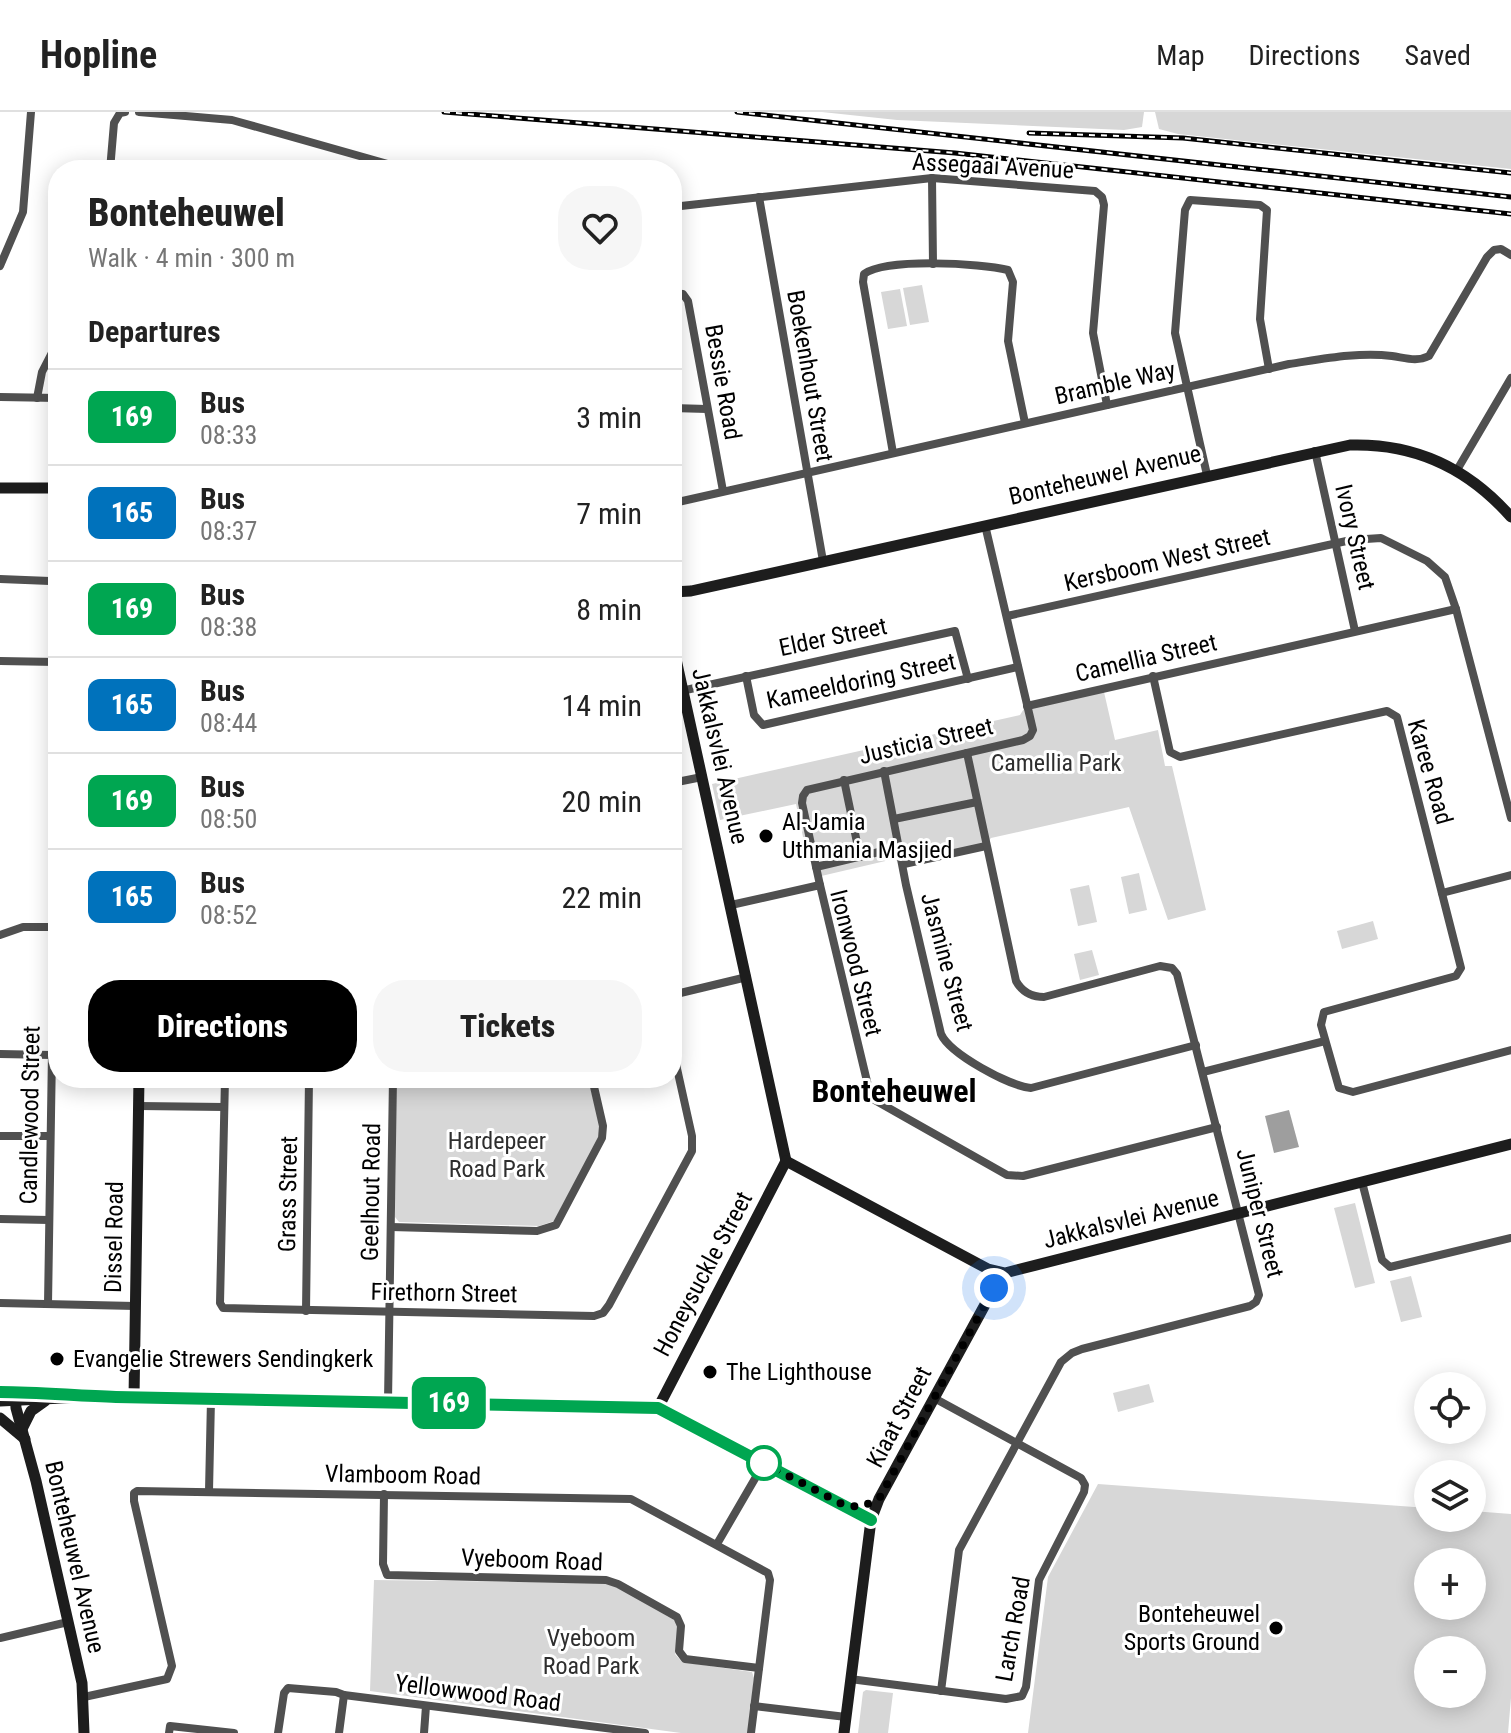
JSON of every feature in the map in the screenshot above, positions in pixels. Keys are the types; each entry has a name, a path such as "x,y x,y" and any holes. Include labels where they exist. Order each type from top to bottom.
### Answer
{"street":[{"path":"0,266 22,217 31,112"},
{"path":"111,160 114,123 120,113 125,112"},
{"path":"139,112 232,120 372,160"},
{"path":"932,178 933,264"},
{"name":"Assegaai Avenue","path":"682,206 932,178 1099,193 1104,205 1093,333 1107,405"},
{"name":"Boekenhout Street","path":"759,197 823,561"},
{"path":"1207,475 1175,324 1185,210 1190,200 1260,205 1267,210 1260,319 1269,369"},
{"name":"Bramble Way","path":"682,501 1269,369 1354,355 1420,360 1429,356 1487,257 1494,250 1501,249 1511,255"},
{"path":"893,453 863,278 873,269 933,264 999,268 1011,273 1008,341 1025,423"},
{"name":"Bessie Road","path":"682,294 688,301 723,491"},
{"path":"37,398 42,372 48,360"},
{"path":"1457,470 1511,378"},
{"path":"0,397 48,398"},
{"path":"682,408 707,409"},
{"name":"Bonteheuwel Avenue","path":"682,595 1350,445 1380,445 1417,453 1457,470 1487,492 1511,517"},
{"name":"Ivory Street","path":"1315,451 1355,631"},
{"path":"0,488 48,488"},
{"path":"985,525 1027,706"},
{"name":"Kersboom West Street","path":"1007,616 1336,543 1381,538 1427,561 1445,577 1511,818"},
{"path":"0,579 48,581"},
{"name":"Camellia Street","path":"1027,706 1456,609"},
{"name":"Elder Street","path":"682,691 955,631 968,679"},
{"path":"0,661 48,662"},
{"name":"Kameeldoring Street","path":"746,676 754,715 763,725 1018,667"},
{"name":"Karee Road","path":"1153,676 1170,752 1180,757 1387,711 1397,717 1461,968 1456,976 1327,1010 1321,1021 1325,1041"},
{"name":"Justicia Street","path":"816,867 802,803 803,796 813,787 1023,740 1030,736 1032,724 1027,706"},
{"name":"Jakkalsvlei Avenue","path":"682,709 702,777 786,1161"},
{"path":"904,864 986,846 967,753"},
{"name":"Jasmine Street","path":"884,771 906,885 941,1034 955,1052 1015,1085 1031,1088 1196,1045"},
{"path":"682,781 702,777"},
{"path":"844,780 860,857"},
{"path":"894,819 977,802"},
{"name":"Juniper Street","path":"941,1691 959,1550 1058,1366 1072,1353 1255,1304 1259,1292 1179,977 1168,967 1160,966 1044,997 1035,997 1022,990 1016,981 986,846"},
{"path":"820,885 816,867 900,847"},
{"path":"1442,893 1511,875"},
{"name":"Ironwood Street","path":"731,905 820,885 867,1091 878,1104 1014,1177 1217,1127"},
{"name":"Candlewood Street","path":"0,935 23,927 48,927"},
{"path":"682,993 747,977"},
{"path":"1203,1072 1325,1041 1337,1085 1349,1092 1511,1050"},
{"path":"0,1054 48,1055"},
{"name":"Candlewood Street","path":"48,1304 51,1088"},
{"name":"Dissel Road","path":"134,1398 139,1088"},
{"name":"Firethorn Street","path":"225,1088 221,1306 228,1309 594,1316 605,1311 692,1151 692,1136 681,1088"},
{"name":"Grass Street","path":"306,1311 309,1088"},
{"name":"Geelhout Road","path":"388,1402 393,1088"},
{"path":"391,1227 537,1231 556,1225 602,1138 603,1126 594,1088"},
{"path":"139,1106 224,1107"},
{"path":"0,1136 50,1136"},
{"name":"Jakkalsvlei Avenue","path":"998,1272 1021,1270 1511,1144"},
{"path":"786,1161 998,1272"},
{"name":"Honeysuckle Street","path":"658,1408 786,1161"},
{"path":"1362,1182 1381,1257 1390,1267 1511,1238"},
{"path":"0,1219 49,1220"},
{"name":"Kiaat Street","path":"844,1733 871,1520 879,1499 993,1290 998,1272"},
{"path":"0,1303 135,1306"},
{"path":"0,1392 15,1397 50,1400 84,1397 658,1408 871,1520"},
{"path":"0,1401 66,1393 84,1397"},
{"name":"Bonteheuwel Avenue","path":"15,1397 84,1697 84,1733"},
{"name":"Larch Road","path":"850,1679 1016,1699 1022,1696 1026,1687 1039,1580 1085,1487 1081,1478 934,1398"},
{"path":"209,1491 211,1399"},
{"path":"0,1418 24,1434 35,1408 50,1400"},
{"path":"717,1544 760,1470"},
{"name":"Vlamboom Road","path":"84,1697 167,1679 171,1673 134,1493 146,1490 631,1499 764,1569 770,1576 751,1733"},
{"name":"Vyeboom Road","path":"384,1494 383,1564 387,1575 612,1581 677,1617 681,1626 678,1648 683,1658 759,1668"},
{"path":"844,1505 861,1507 879,1499"},
{"path":"0,1638 68,1622"},
{"name":"Yellowwood Road","path":"278,1733 284,1693 288,1688 645,1733"},
{"path":"339,1733 344,1695"},
{"path":"424,1733 426,1706"},
{"path":"754,1706 846,1717"},
{"path":"169,1733 170,1726 234,1733"}],"green space":[{"path":"822,112 1144,112 1142,127 1124,130 897,120"},
{"path":"1155,112 1511,112 1511,169 1178,134 1159,129"},
{"path":"922,285 929,322 910,325 903,288"},
{"path":"900,289 907,326 888,329 881,292"},
{"name":"Camellia Park","path":"1104,692 1115,740 1158,730 1165,766 1172,766 1206,910 1168,920 1129,807 991,838 983,847 904,865 894,859 817,877 813,856 807,856 796,804 720,820 712,784 1020,715 1027,704"},
{"path":"1139,873 1147,910 1129,914 1121,877"},
{"path":"1089,885 1097,922 1078,926 1070,889"},
{"path":"1373,921 1378,939 1342,949 1337,931"},
{"path":"1092,950 1099,975 1080,980 1074,954"},
{"name":"Hardepeer Road Park","path":"396,1088 590,1088 600,1127 598,1139 554,1221 539,1226 399,1222 395,1217"},
{"path":"1355,1203 1375,1283 1355,1288 1334,1208"},
{"path":"1411,1276 1422,1317 1401,1322 1390,1281"},
{"path":"1149,1384 1154,1402 1118,1412 1113,1393"},
{"name":"Bonteheuwel Sports Ground","path":"1098,1484 1414,1507 1414,1532 1486,1532 1486,1512 1511,1514 1511,1698 1508,1733 1028,1733 1048,1577"},
{"name":"Vyeboom Road Park","path":"374,1580 609,1583 672,1616 678,1627 675,1654 682,1662 752,1672 748,1733 681,1733 370,1691"},
{"path":"863,1692 893,1693 888,1733 858,1733"}],"shaded area":[{"path":"1289,1110 1299,1147 1274,1153 1265,1116"}],"railway":[{"path":"444,112 955,153 1511,214"},
{"path":"737,112 1511,197"},
{"path":"1029,133 1183,138 1511,173"}],"bus line":[{"name":"169","path":"0,1392 66,1393 84,1397 658,1408 871,1520"}],"place":[{"name":"Al-Jamia Uthmania Masjied","path":"766,836"},
{"name":"Evangelie Strewers Sendingkerk","path":"57,1359"},
{"name":"The Lighthouse","path":"710,1372"},
{"name":"Bonteheuwel Sports Ground","path":"1276,1628"}],"district":[{"name":"Bonteheuwel","path":"894,1091"}],"route":[{"path":"764,1463 844,1505 861,1507 879,1499 994,1288"}]}
